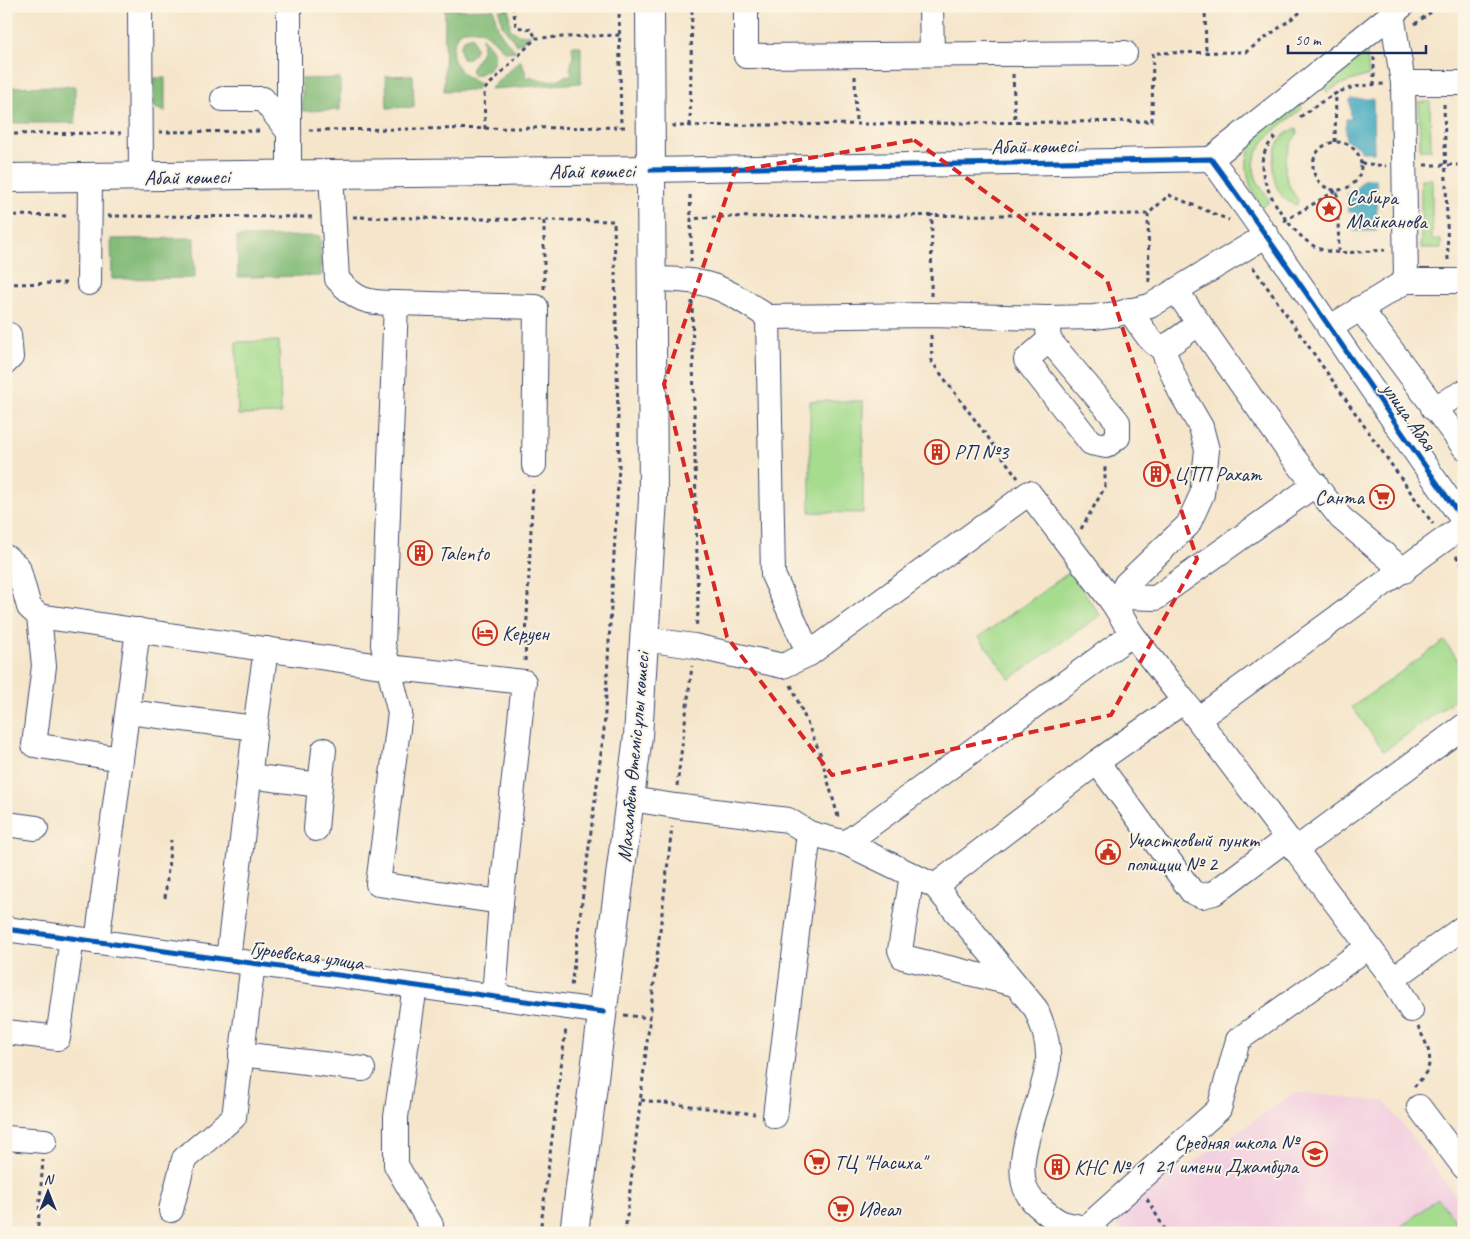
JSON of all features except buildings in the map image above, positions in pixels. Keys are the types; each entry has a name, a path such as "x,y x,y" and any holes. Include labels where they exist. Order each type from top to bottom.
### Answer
{"main road":[{"name":"Махамбет Өтемісұлы көшесі","path":"574,1233 604,1012 638,736 653,499 650,6"},
{"name":"Абай көшесі","path":"6,178 652,170"}],"street":[{"path":"140,6 141,177"},
{"path":"289,6 289,175"},
{"path":"746,6 746,56 1125,53"},
{"path":"931,6 932,54"},
{"path":"1397,10 1402,84 1406,281"},
{"path":"1397,10 1211,159 1277,228 1329,328 1406,281 1464,281"},
{"path":"1402,84 1451,89 1452,71 1464,65"},
{"path":"223,99 263,99 288,131"},
{"name":"Абай көшесі","path":"652,170 1211,159"},
{"path":"330,174 337,279 351,295 370,303 536,307 534,465"},
{"path":"90,178 90,283"},
{"path":"652,279 686,279 712,284 732,293 768,317 931,315 1048,329 1139,308 1177,292 1277,228"},
{"path":"1177,292 1289,452 1341,518 1404,571"},
{"path":"396,303 383,645 400,713 378,884 501,902"},
{"path":"1139,308 1155,345 1162,348 1169,346 1199,323"},
{"name":"улица Абая","path":"1360,308 1464,447"},
{"path":"768,317 773,575 809,654"},
{"name":"улица Абая","path":"1329,328 1464,521"},
{"path":"1048,329 1118,422 1118,437 1106,446 1091,443 1026,360 1048,329"},
{"path":"6,334 9,335 12,357 6,362"},
{"path":"1116,600 1126,584 1188,525 1202,494 1207,450 1201,427 1180,391 1162,348"},
{"path":"1433,408 1464,392"},
{"path":"1116,600 1156,598 1316,484"},
{"path":"644,639 694,646 784,666 809,654 1030,493 1070,548 1116,600 1132,634 1191,710 1367,948 1393,979 1411,1010"},
{"path":"935,886 1097,762 1191,710 1404,571 1464,525"},
{"path":"6,557 18,567 29,607 39,616 388,667 524,682 501,902 494,997"},
{"path":"39,616 44,666 34,745 121,759"},
{"path":"97,942 138,630"},
{"path":"846,843 1132,634"},
{"path":"228,960 266,649"},
{"path":"128,712 255,728"},
{"path":"1097,762 1192,892 1202,896 1214,893 1291,844 1464,726"},
{"path":"316,829 324,750"},
{"path":"249,776 320,785"},
{"path":"631,799 788,820 809,833 846,843 935,886 1036,1009 1046,1033 1048,1062 1022,1163 1023,1183 1032,1200 1053,1227 1091,1230 1137,1182 1220,1109 1238,1040 1367,948"},
{"path":"6,824 36,828"},
{"path":"775,1116 809,833"},
{"path":"912,875 900,950 903,957 1016,984"},
{"path":"1393,979 1464,927"},
{"name":"Гурьевская улица","path":"6,929 604,1012"},
{"path":"6,1032 58,1038 72,938"},
{"path":"171,1210 184,1159 234,1117 253,964"},
{"path":"416,986 396,1117 396,1165 431,1225"},
{"path":"241,1054 363,1069"},
{"path":"1419,1106 1464,1167"},
{"path":"6,1138 45,1142"}],"path":[{"path":"512,6 516,27 531,29 536,38"},
{"path":"619,6 621,127"},
{"path":"690,126 692,6"},
{"path":"1205,6 1206,52"},
{"path":"6,134 1152,120 1153,53 1246,52 1309,6"},
{"path":"485,128 484,90 536,38 620,35"},
{"path":"1012,54 1015,122"},
{"path":"855,55 856,124"},
{"path":"1374,75 1374,85"},
{"path":"1295,120 1336,92 1358,85 1402,84"},
{"path":"1448,252 1446,165 1451,89"},
{"path":"1335,142 1336,92"},
{"path":"1277,228 1262,163 1266,150 1280,132"},
{"path":"1277,228 1337,190 1352,185 1357,179 1361,164 1355,149 1349,144 1335,142 1325,144 1318,150 1312,165 1313,173 1322,185 1337,190"},
{"path":"1361,164 1380,166"},
{"path":"1435,165 1464,165"},
{"path":"1337,190 1339,251"},
{"path":"690,195 691,219"},
{"path":"1169,195 1238,224 1242,251 1464,567"},
{"path":"932,214 932,362 1030,493"},
{"path":"1139,308 1148,214"},
{"path":"6,215 614,221 619,466 604,730 540,1233"},
{"path":"536,307 544,294 544,220"},
{"path":"1277,228 1298,236 1310,246 1325,251 1405,250"},
{"path":"6,284 90,283"},
{"path":"1070,548 1105,487 1106,446"},
{"path":"524,682 534,465"},
{"path":"784,666 820,753 846,843"},
{"path":"165,898 171,840"},
{"path":"1411,1010 1430,1050 1430,1062 1425,1075 1414,1086 1412,1098 1419,1106"},
{"path":"604,1012 650,1018"},
{"path":"641,1100 775,1116"},
{"path":"34,1233 38,1226 45,1142"},
{"path":"1137,1182 1167,1233"}],"highlighted area":[{"path":"914,140 1107,280 1197,559 1111,715 832,775 727,637 664,384 735,171"}],"shaded area":[{"name":"Средняя школа № 21 имени Джамбула","path":"1296,1092 1385,1102 1464,1206 1464,1233 1124,1233 1111,1217"}],"green space":[{"path":"494,9 501,33 516,51 505,52 490,37 480,31 460,31 453,48 455,63 465,75 480,84 475,90 444,91 445,10"},
{"path":"509,9 510,29 518,34 531,35 517,45 502,25 499,10"},
{"path":"472,36 476,48 475,51 469,58 462,59 460,46 464,39"},
{"path":"482,38 493,50 494,60 488,69 473,76 471,71 482,49"},
{"path":"572,46 581,46 581,83 490,89 520,60 526,73 524,75 528,78 530,76 549,81 567,75 570,76 573,72 570,70 573,57"},
{"path":"1366,49 1369,75 1341,84 1327,92 1321,84"},
{"path":"413,75 414,107 387,108 386,76"},
{"path":"153,78 165,78 165,112 153,107"},
{"path":"340,78 340,110 302,111 302,79"},
{"path":"75,86 75,123 6,123 6,87"},
{"path":"1296,100 1303,108 1268,137 1256,156 1254,167 1256,178 1270,202 1261,207 1247,173 1247,159 1251,146 1258,134"},
{"path":"1419,102 1430,102 1431,150 1420,150"},
{"path":"1296,129 1297,134 1288,151 1285,167 1288,184 1298,200 1297,205 1286,200 1279,191 1274,180 1273,167 1274,154 1279,143 1286,134"},
{"path":"1421,179 1432,179 1432,240 1441,240 1441,248 1421,248"},
{"path":"320,236 321,276 238,277 237,237"},
{"path":"194,238 195,278 112,279 111,239"},
{"path":"279,341 281,414 238,415 236,342"},
{"path":"810,401 863,401 863,513 810,512"},
{"path":"1070,572 1100,615 1010,679 979,637"},
{"path":"1444,641 1464,668 1464,693 1384,751 1352,707"},
{"path":"1438,1198 1464,1233 1393,1233"}],"water":[{"path":"1350,99 1373,99 1374,152 1362,152 1358,146 1346,140 1346,119 1351,119"},
{"path":"1364,179 1376,179 1377,231 1354,231 1354,212 1348,212 1348,193 1355,190"}],"cycle path":[{"path":"651,170 1211,159 1276,249 1464,521"},
{"path":"6,929 604,1012"}],"place":[{"name":"Сабира Майканова","path":"1329,209"},
{"name":"РП №3","path":"937,452"},
{"name":"ЦТП Рахат","path":"1156,474"},
{"name":"Санта","path":"1382,497"},
{"name":"Talento","path":"420,553"},
{"name":"Керуен","path":"485,633"},
{"name":"Участковый пункт полиции № 2","path":"1108,852"},
{"name":"Средняя школа № 21 имени Джамбула","path":"1315,1154"},
{"name":"ТЦ \"Насиха\"","path":"817,1162"},
{"name":"КНС № 1","path":"1057,1167"},
{"name":"Идеал","path":"841,1209"}]}
